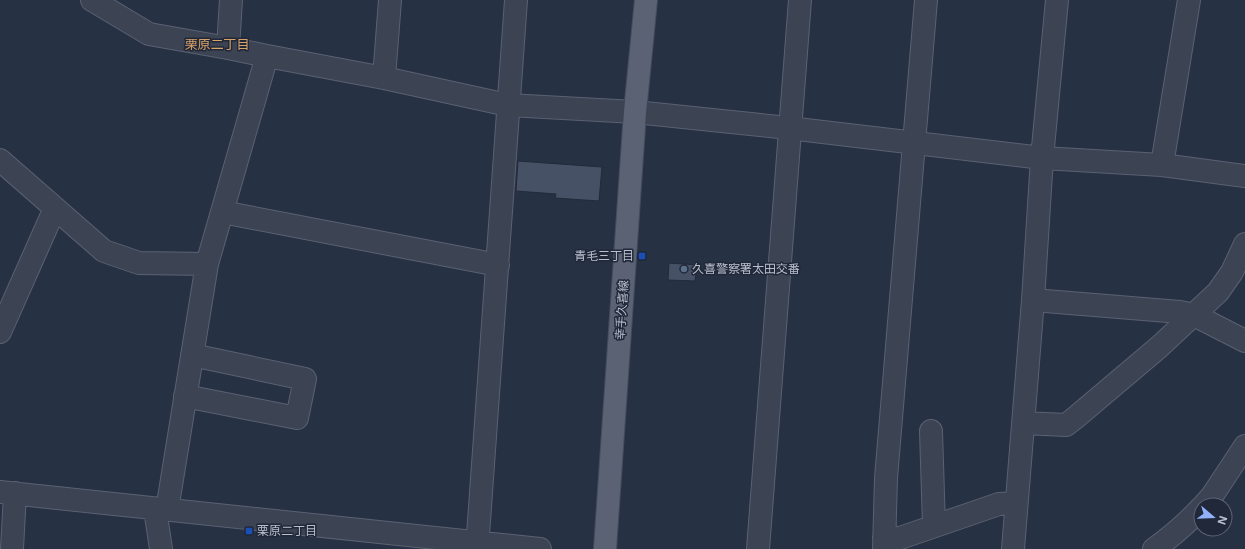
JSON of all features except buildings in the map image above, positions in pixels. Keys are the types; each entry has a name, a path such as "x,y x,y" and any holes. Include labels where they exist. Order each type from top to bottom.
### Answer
{"main road":[{"name":"幸手久喜線","path":"605,549 635,112 646,0"}],"street":[{"path":"92,0 149,34 384,78 508,105 635,112 915,142 1042,158 1162,165 1245,176"},
{"path":"228,48 232,0"},
{"path":"384,78 390,0"},
{"path":"477,545 516,0"},
{"path":"758,549 789,128 800,0"},
{"path":"926,0 886,470 884,543 999,504 1016,503"},
{"path":"1013,549 1033,300 1042,158 1057,0"},
{"path":"1162,165 1188,0"},
{"path":"160,549 161,509 185,396 207,264 267,56"},
{"path":"0,160 104,251 139,263 207,264"},
{"path":"0,332 7,301 55,208"},
{"path":"222,212 498,265"},
{"path":"1023,422 1066,424 1075,418 1159,347 1218,292 1232,272 1245,244"},
{"path":"1033,300 1180,312 1194,315 1245,341"},
{"path":"185,396 297,418 304,379 192,355"},
{"path":"931,431 934,526"},
{"path":"1211,497 1245,446"},
{"path":"12,549 8,492 477,545 540,549"},
{"path":"1154,549 1193,516"}],"place":[{"name":"青毛三丁目","path":"642,256"},
{"name":"久喜警察署太田交番","path":"684,269"},
{"name":"栗原二丁目","path":"249,531"}],"district":[{"name":"栗原二丁目","path":"217,44"}]}
